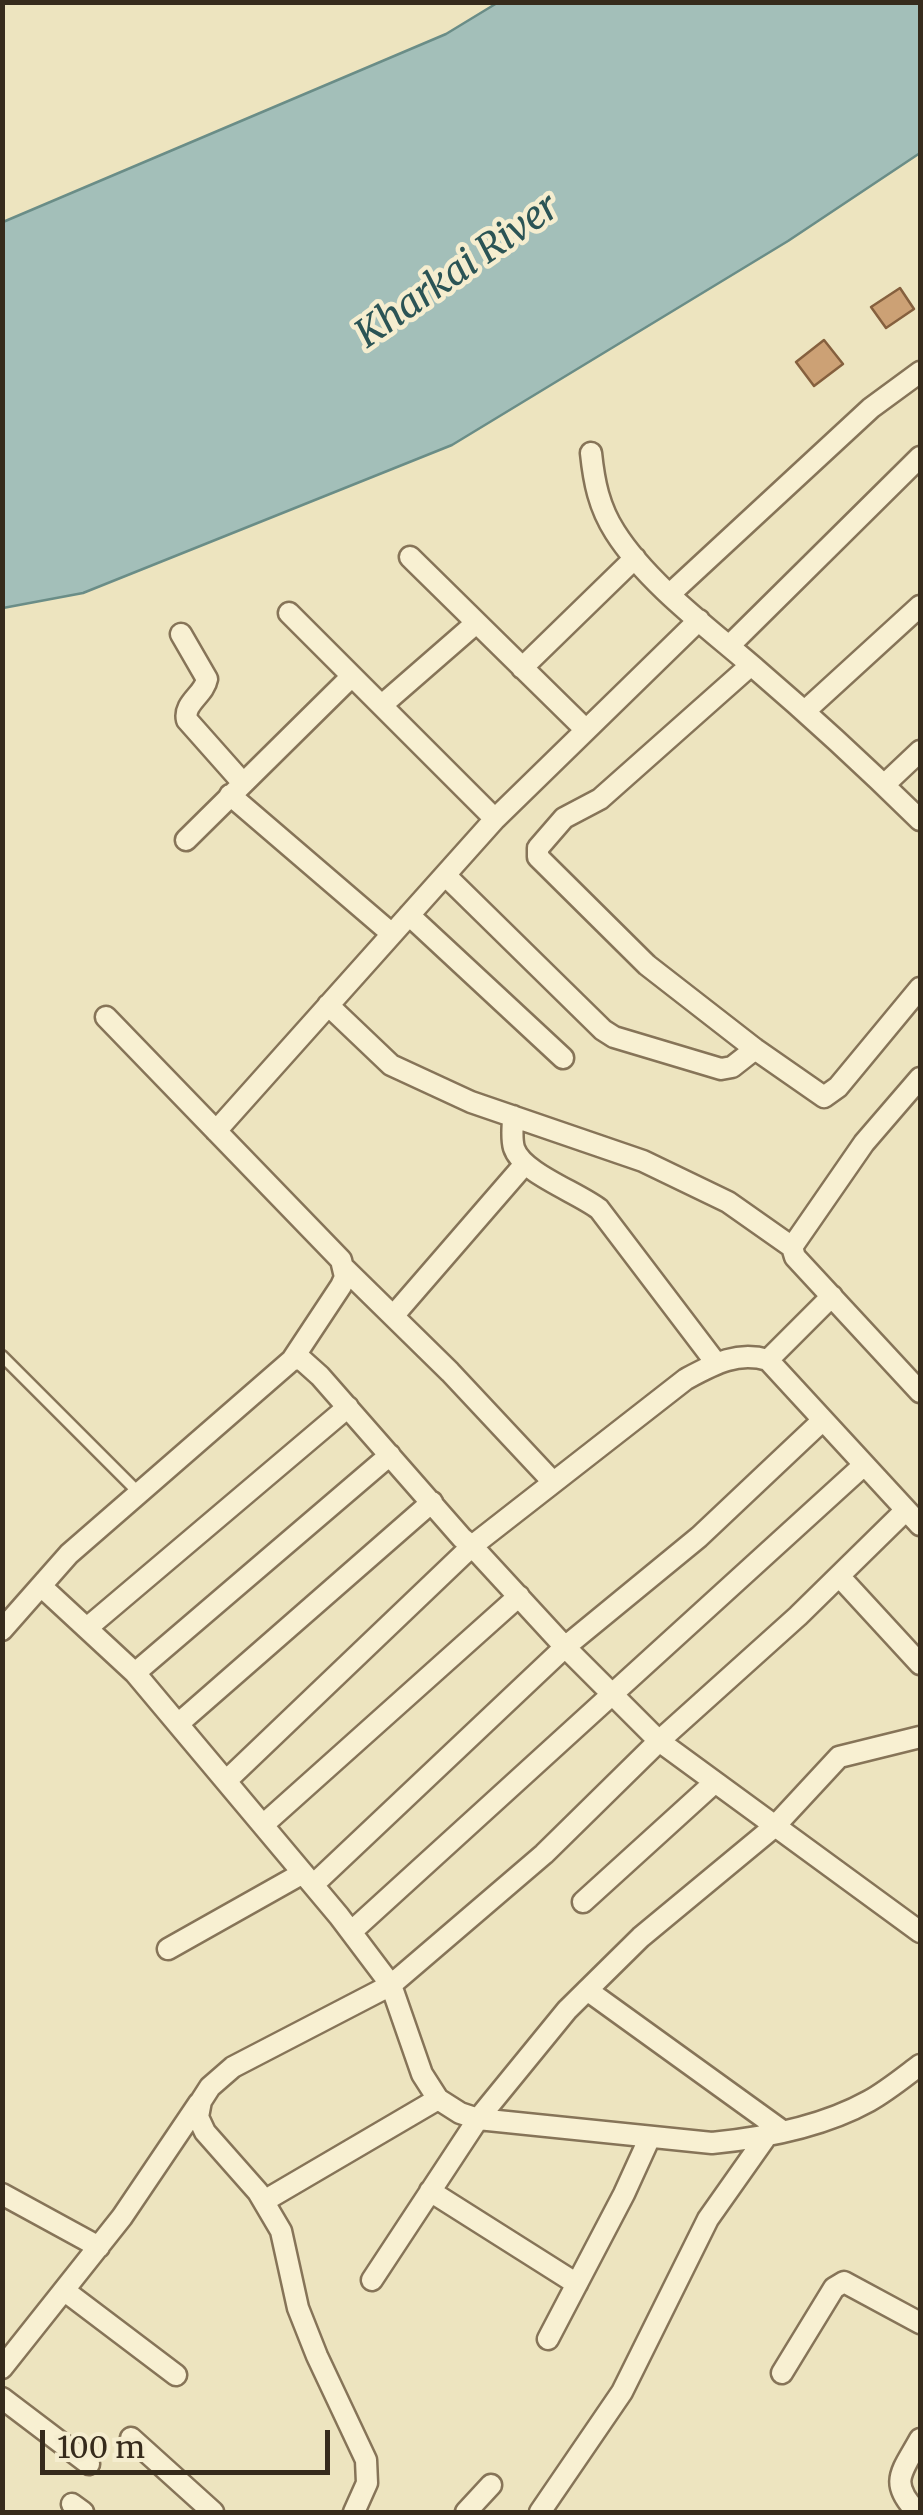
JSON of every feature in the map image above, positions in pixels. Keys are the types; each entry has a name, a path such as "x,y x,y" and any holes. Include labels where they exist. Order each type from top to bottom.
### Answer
{"street":[{"path":"671,593 871,408 920,372"},
{"path":"590,453 594,485 604,514 636,558 920,820"},
{"path":"730,646 920,457"},
{"path":"410,557 586,730"},
{"path":"522,668 636,558"},
{"path":"805,711 920,606"},
{"path":"289,614 495,819"},
{"path":"216,1131 495,819 699,620"},
{"path":"382,705 475,624"},
{"path":"181,634 207,679 188,708 187,720 236,789 392,934"},
{"path":"751,665 600,799 564,818 538,848 538,857 647,965 824,1097 831,1095 920,988"},
{"path":"186,840 352,676"},
{"path":"884,785 920,751"},
{"path":"445,875 566,997 614,1038 721,1069 732,1067 755,1048"},
{"path":"409,915 563,1058"},
{"path":"328,1005 391,1065 470,1102 644,1161 728,1202 792,1248 795,1257 920,1392"},
{"path":"2,1630 68,1554 292,1360 337,1294 344,1277 341,1260 106,1017"},
{"path":"792,1248 864,1143 920,1078"},
{"path":"513,1116 512,1141 524,1164 599,1209 716,1363"},
{"path":"394,1315 524,1164"},
{"path":"344,1268 553,1482"},
{"path":"768,1360 832,1296"},
{"path":"7,2354 99,2247 210,2087 233,2067 391,1985 544,1854 659,1741 839,1576 914,1517 768,1360 747,1354 716,1363 686,1379 472,1546 226,1781"},
{"path":"292,1360 301,1360 348,1407 462,1538 659,1741 912,1926 920,1904"},
{"path":"88,1628 348,1407"},
{"path":"168,1949 308,1879 565,1647 698,1537 822,1420"},
{"path":"135,1673 390,1455"},
{"path":"351,1932 864,1465"},
{"path":"178,1724 432,1502"},
{"path":"839,1576 920,1664"},
{"path":"41,1586 135,1673 351,1932 391,1985 422,2074 438,2100 478,2119 712,2142 775,2132 845,2113 920,2065"},
{"path":"263,1825 519,1596"},
{"path":"372,2280 478,2119 587,1990 640,1937 775,1826 839,1757 920,1737"},
{"path":"583,1902 714,1783"},
{"path":"587,1990 775,2132"},
{"path":"264,2201 438,2100"},
{"path":"200,2101 198,2117 205,2132 264,2201 280,2231 298,2308 316,2356 366,2460 367,2483 354,2512"},
{"path":"540,2512 622,2392 708,2220 775,2132"},
{"path":"548,2339 650,2136"},
{"path":"430,2190 577,2284"},
{"path":"2,2194 99,2247"},
{"path":"782,2373 834,2288 844,2282 920,2323"},
{"path":"65,2291 176,2375"},
{"path":"2,2398 88,2464"},
{"path":"131,2438 213,2512"},
{"path":"887,2512 920,2439"},
{"path":"466,2512 491,2484"},
{"path":"899,2486 902,2496 917,2512"}],"lane":[{"path":"2,1356 139,1493"}],"water":[{"name":"Kharkai River","path":"497,3 920,3 920,153 788,241 452,445 83,593 3,608 3,222 446,34"}],"building":[{"path":"900,288 914,309 886,328 871,307"},
{"path":"824,340 843,364 814,386 796,362"}]}
